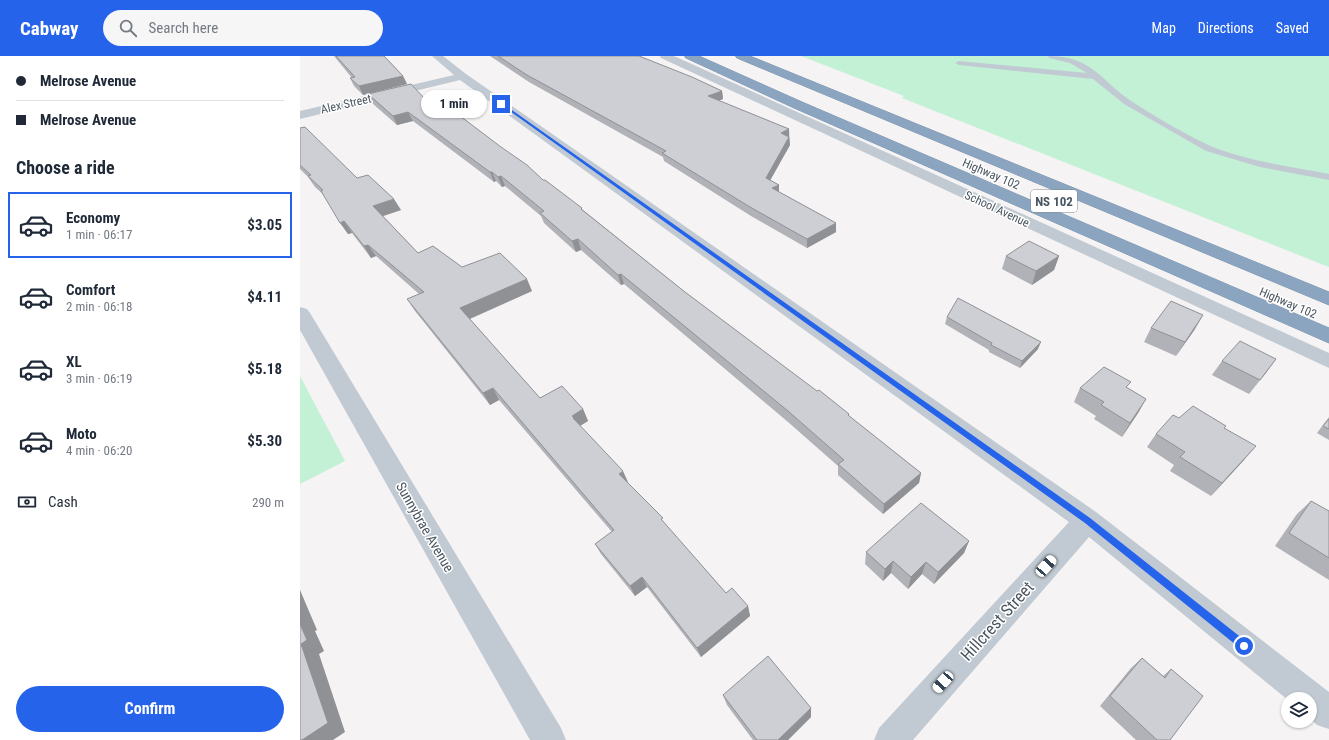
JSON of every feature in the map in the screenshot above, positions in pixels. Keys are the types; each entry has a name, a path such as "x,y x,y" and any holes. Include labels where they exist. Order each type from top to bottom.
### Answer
{"highway":[{"path":"690,56 798,105 1329,336"},
{"path":"767,56 934,125 1206,248"},
{"name":"Highway 102","path":"736,59 1329,299"},
{"name":"Highway 102","path":"736,59 1329,321"}],"street":[{"path":"437,56 462,76 1087,520 1329,713"},
{"name":"School Avenue","path":"665,56 1329,361"},
{"name":"Alex Street","path":"300,115 462,76"},
{"name":"Sunnybrae Avenue","path":"300,313 549,740"},
{"name":"Hillcrest Street","path":"891,740 1087,520"}],"lane":[{"path":"1052,56 1073,61 1086,68 1127,102 1210,149 1260,164 1329,177"},
{"path":"959,63 1095,76"}],"green space":[{"path":"801,56 1329,56 1329,267 902,98 904,96"},
{"path":"300,376 345,461 300,484"}],"building":[{"path":"336,56 384,56 403,76 359,86 350,78 355,77"},
{"path":"498,56 639,56 692,77 722,91 708,96 789,129 781,133 789,137 766,178 779,185 772,188 836,223 807,239 750,207 662,153 666,151 527,75"},
{"path":"411,84 425,99 435,97 527,165 543,180 582,208 581,209 685,292 817,391 819,390 921,473 884,504 838,464 844,460 788,411 621,274 618,275 578,239 572,241 540,213 544,211 501,176 498,177 490,172 408,112 393,116 368,94"},
{"path":"305,127 357,178 368,175 394,199 373,206 418,253 433,246 462,267 500,253 527,279 460,308 540,398 562,386 583,409 572,416 573,418 623,471 619,474 663,518 661,519 726,593 732,588 748,606 697,648 642,577 630,586 595,544 614,530 493,388 483,393 407,299 424,292 368,245 364,246 344,221 340,223 321,191 323,190 308,176 311,175 300,165 300,128"},
{"path":"1029,241 1059,256 1036,271 1006,256"},
{"path":"958,298 1041,342 1022,361 991,345 992,343 947,317"},
{"path":"1171,301 1203,315 1185,342 1151,328"},
{"path":"1240,341 1276,359 1260,380 1222,361"},
{"path":"1104,367 1131,382 1126,387 1146,399 1130,423 1101,405 1104,402 1080,388"},
{"path":"1193,406 1226,426 1224,428 1256,446 1222,483 1180,457 1185,452 1156,434 1173,415 1179,418"},
{"path":"1329,419 1329,429 1323,426"},
{"path":"1311,501 1329,511 1329,558 1289,533"},
{"path":"921,503 969,541 938,572 926,562 911,577 893,561 885,569 866,552"},
{"path":"300,624 307,640 301,644 328,723 302,740 300,740"},
{"path":"768,656 811,708 778,740 757,740 723,695"},
{"path":"1142,658 1165,678 1171,669 1203,696 1170,740 1157,740 1110,696"}],"route":[{"path":"501,104 1087,520 1244,646"}]}
